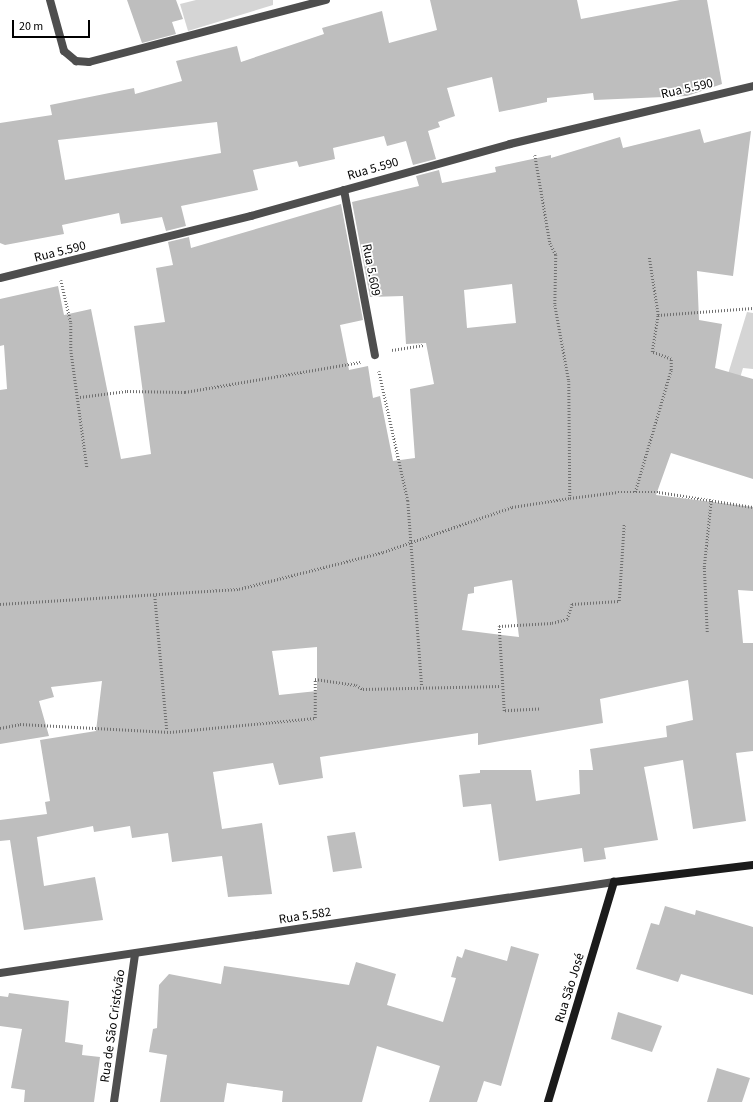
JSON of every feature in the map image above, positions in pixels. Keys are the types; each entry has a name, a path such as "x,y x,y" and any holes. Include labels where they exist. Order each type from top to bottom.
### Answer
{"street":[{"path":"50,0 64,51 76,61 89,62 295,4 326,0"},
{"name":"Rua 5.590","path":"0,278 58,265 344,190 532,138 753,86"},
{"name":"Rua 5.609","path":"344,190 375,354"},
{"path":"614,882 753,865"},
{"name":"Rua 5.582","path":"0,973 614,882"},
{"name":"Rua São José","path":"548,1102 614,882"},
{"name":"Rua de São Cristóvão","path":"114,1102 135,954"}],"path":[{"path":"532,138 550,243 556,255 555,305 569,380 570,498"},
{"path":"635,492 671,370 671,359 652,352 658,315 650,257"},
{"path":"58,265 71,323 70,350 80,397 79,419 87,467"},
{"path":"658,315 753,308"},
{"path":"80,397 126,391 185,392 304,374 366,361 375,354 424,345"},
{"path":"375,354 390,409 412,540 422,686"},
{"path":"0,604 155,596 239,589 326,568 512,507 570,498 635,492 694,495 711,500 753,508"},
{"path":"707,632 704,567 711,500"},
{"path":"539,709 504,711 501,686 499,626 552,623 567,619 572,604 618,601 624,524"},
{"path":"155,596 167,730"},
{"path":"0,728 20,724 167,730 315,718 315,679 356,684 363,689 422,686 501,686"}],"shaded area":[{"path":"196,0 273,0 273,5 188,31 180,4"},
{"path":"747,312 753,313 753,369 743,368 740,378 728,374"}],"building":[{"path":"127,0 176,0 183,19 172,22 176,34 142,43"},
{"path":"430,0 577,0 581,19 680,0 707,0 722,84 687,96 594,100 593,93 547,98 547,102 499,112 492,77 447,88 455,116 438,122 440,127 428,131 436,159 413,165 406,141 387,146 384,136 333,148 335,159 299,167 297,161 253,170 258,190 181,206 186,226 166,231 162,217 121,224 119,213 62,225 64,234 5,245 0,243 0,123 52,115 50,105 134,88 135,94 182,81 176,61 237,46 241,62 324,34 322,28 382,11 389,43 437,30","holes":["217,122 221,153 65,180 58,140"]},
{"path":"700,129 704,143 751,131 733,276 697,271 699,320 722,324 715,368 753,379 753,479 671,453 656,495 753,507 753,591 738,590 743,643 753,643 753,751 736,753 746,821 693,829 683,760 644,767 658,840 604,848 606,859 584,862 582,848 499,861 491,804 463,807 459,775 480,773 480,770 531,770 536,801 580,794 579,770 593,770 590,749 667,737 666,726 693,720 688,680 600,699 603,723 478,745 478,733 320,757 323,778 279,785 273,763 213,772 222,829 262,823 272,894 228,897 222,856 172,862 168,833 132,838 130,826 94,832 93,826 37,837 44,886 95,877 103,920 24,930 10,840 0,841 0,820 47,814 45,802 50,801 40,740 96,731 102,681 51,687 54,697 39,701 49,736 0,744 0,390 7,389 4,345 0,346 0,299 58,286 64,315 91,309 121,459 151,454 134,326 165,322 156,268 173,265 168,242 189,237 191,248 341,204 363,320 340,325 349,370 368,366 373,398 380,396 393,461 415,458 410,389 434,384 426,343 406,344 403,296 370,297 352,202 419,186 416,176 439,170 442,183 496,172 495,167 551,155 551,158 620,137 623,148","holes":["512,284 516,323 467,328 464,290","512,580 519,637 462,630 468,594 474,593 474,587","317,647 317,691 279,695 272,651"]},
{"path":"355,832 362,868 333,872 327,836"},
{"path":"665,906 695,915 696,910 753,927 753,995 681,974 678,982 636,969 651,923 659,925"},
{"path":"511,946 539,954 501,1086 484,1081 477,1102 429,1102 440,1066 377,1046 362,1102 282,1102 283,1091 227,1083 224,1102 160,1102 167,1055 149,1052 153,1029 157,1028 159,985 169,974 221,984 224,966 349,985 356,962 396,974 387,1005 443,1022 456,978 451,977 457,956 462,958 465,949 507,961"},
{"path":"9,993 69,1001 65,1042 83,1045 82,1055 100,1057 94,1102 24,1102 25,1090 11,1088 22,1029 0,1026 0,996 8,997"},
{"path":"618,1012 662,1026 652,1052 611,1039"},
{"path":"717,1068 750,1078 742,1102 707,1102"}]}
